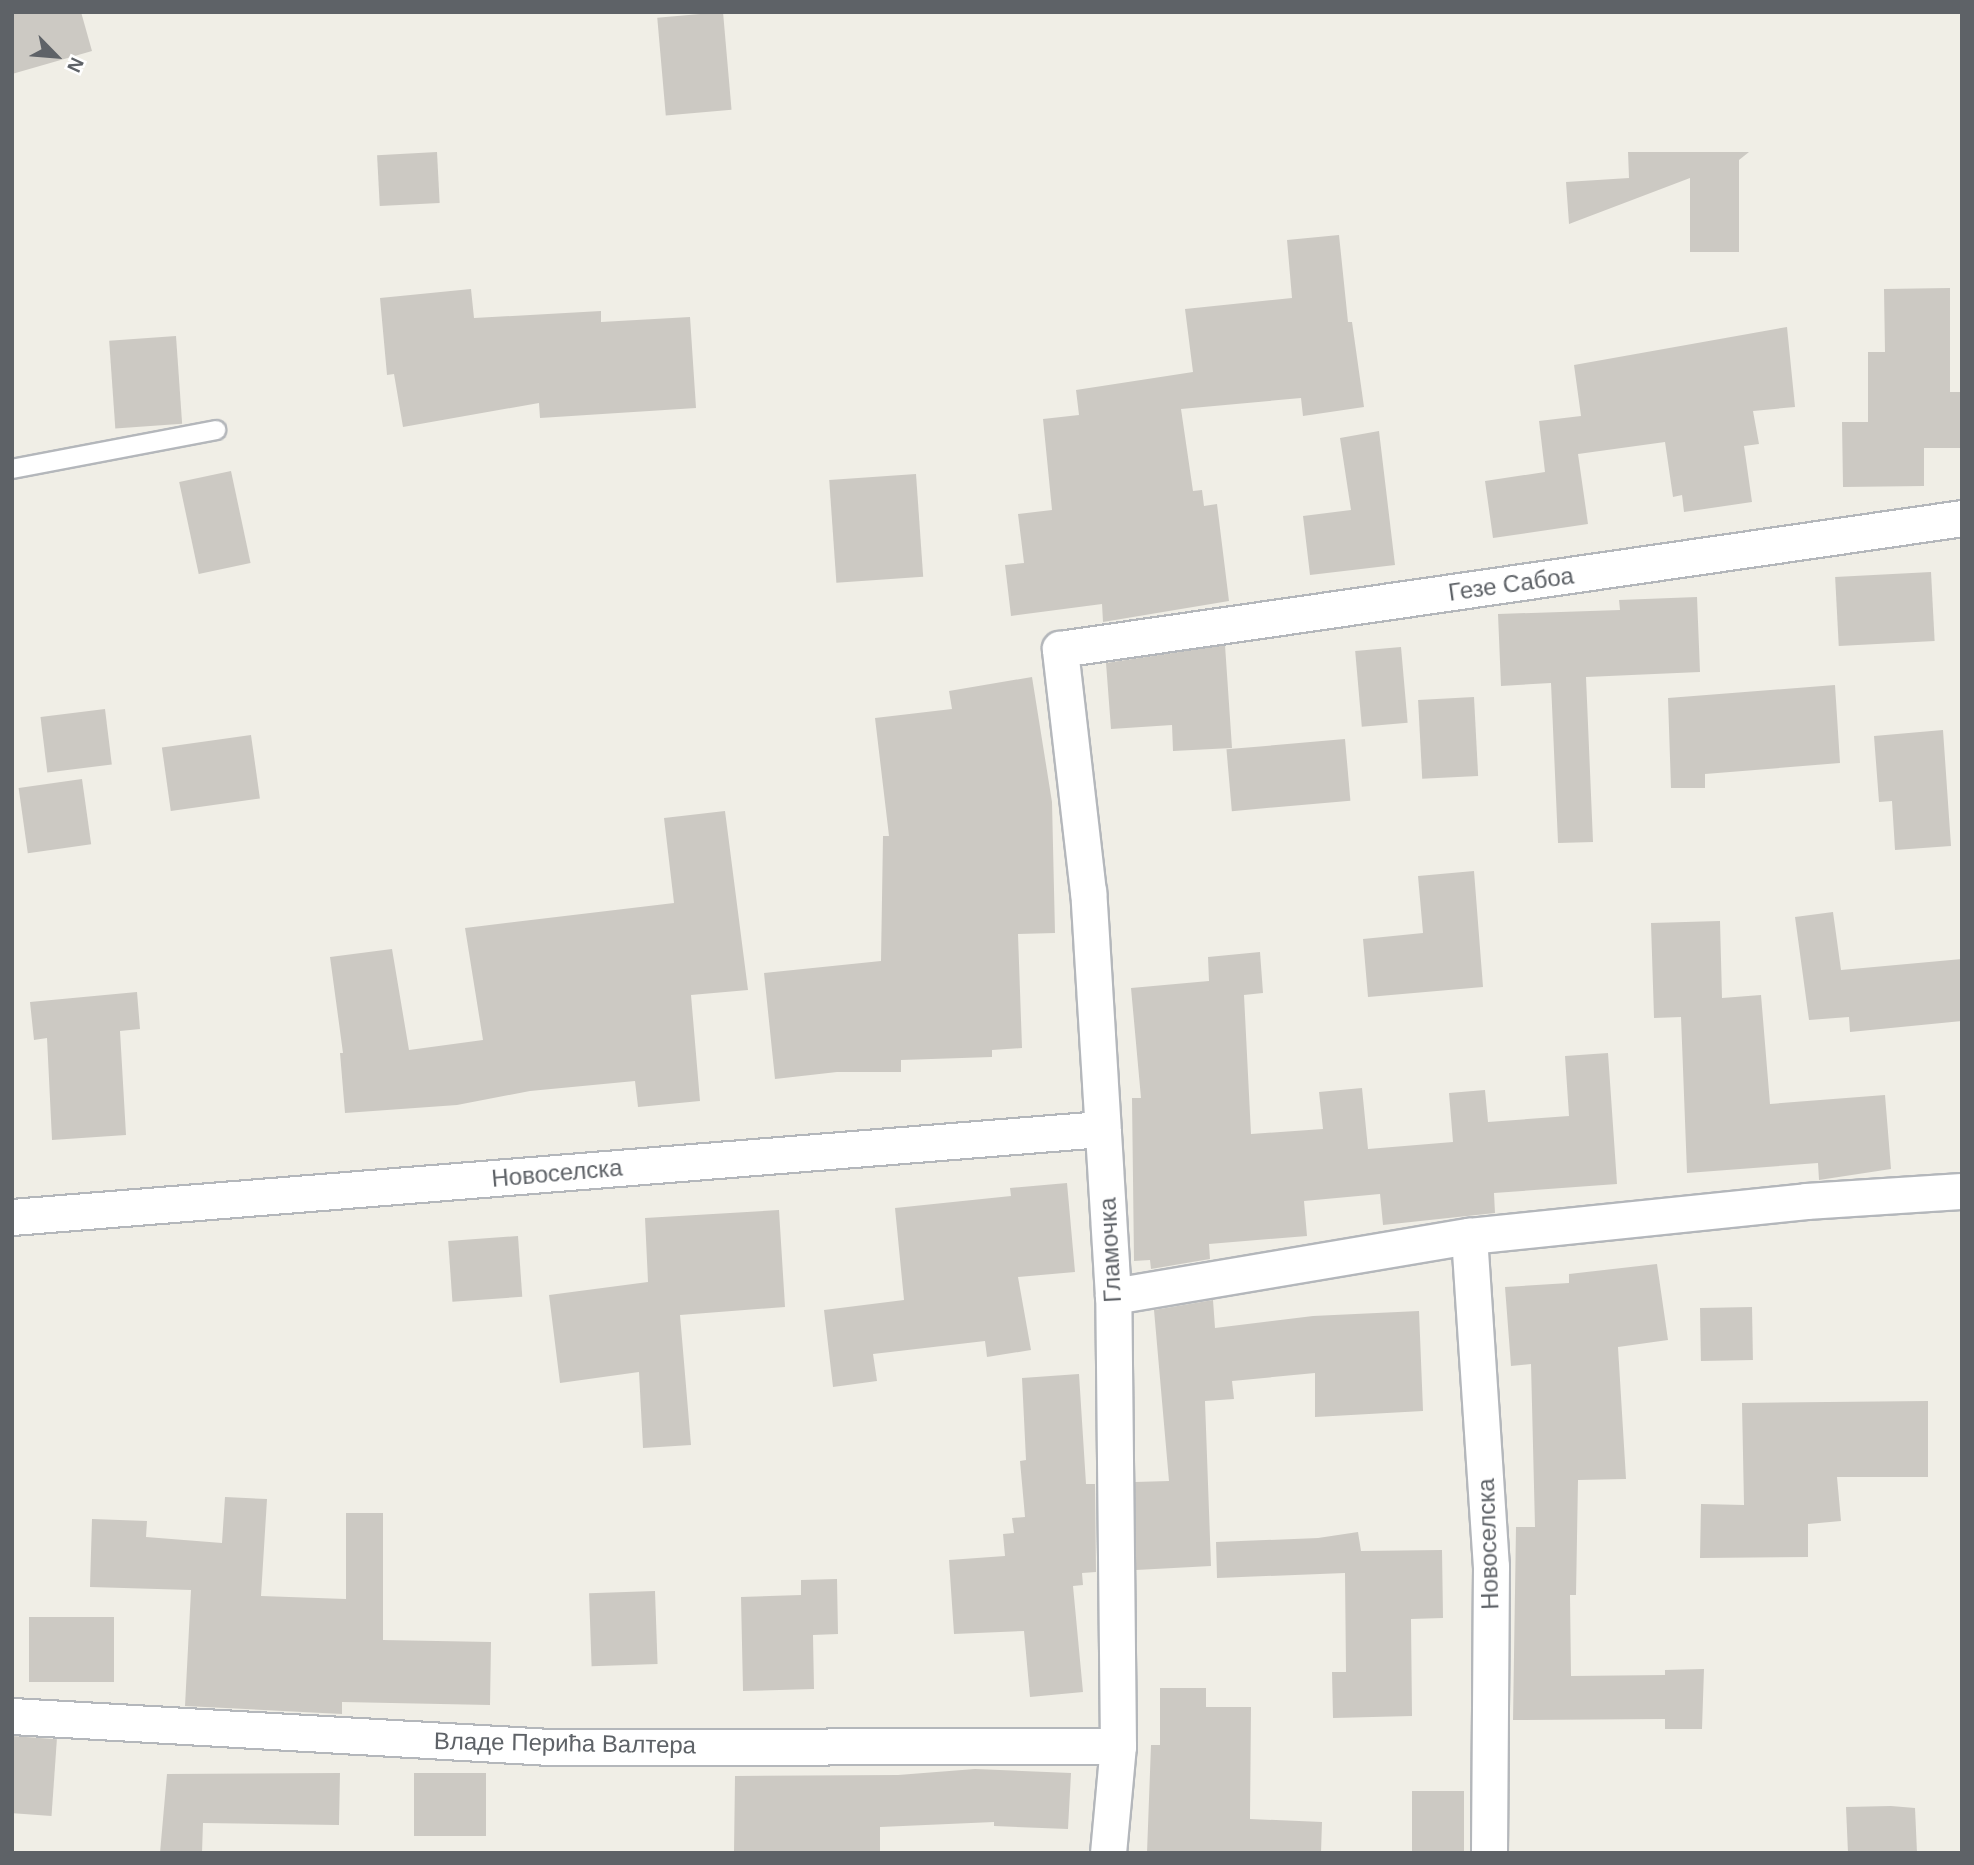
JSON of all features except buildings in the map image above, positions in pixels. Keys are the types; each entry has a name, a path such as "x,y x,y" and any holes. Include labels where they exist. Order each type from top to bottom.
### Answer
{"street":[{"name":"Гезе Сабоа","path":"1060,649 1962,518"},
{"name":"Гламочка","path":"1060,649 1088,892 1113,1296 1118,1746 1108,1853"},
{"name":"Новоселска","path":"12,1217 1102,1129"},
{"path":"1113,1296 1469,1236 1806,1201 1962,1191"},
{"name":"Новоселска","path":"1469,1236 1491,1566 1489,1853"},
{"name":"Владе Перића Валтера","path":"12,1716 549,1747 1118,1746"}],"lane":[{"path":"12,469 216,430"}]}
